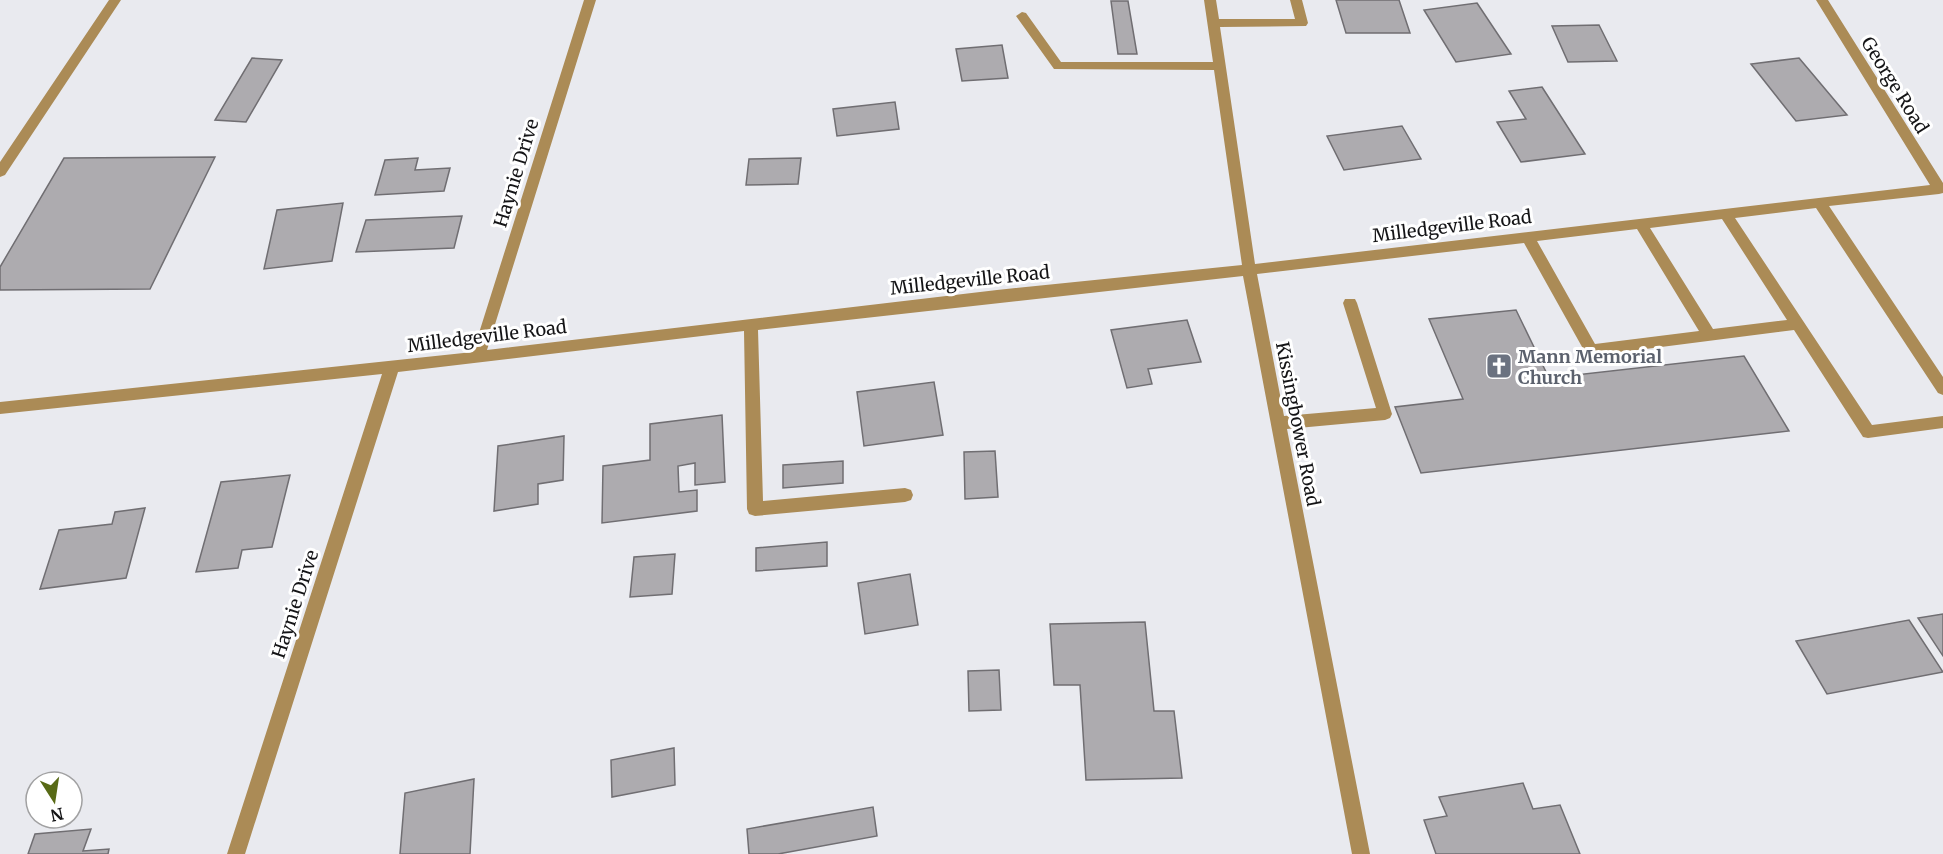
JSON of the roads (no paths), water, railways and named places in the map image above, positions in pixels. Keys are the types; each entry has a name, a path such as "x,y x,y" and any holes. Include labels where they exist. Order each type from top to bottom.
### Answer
{"street":[{"path":"0,172 115,0"},
{"name":"Haynie Drive","path":"478,357 590,0"},
{"name":"Kissingbower Road","path":"1210,0 1249,270 1361,854"},
{"path":"1213,23 1302,22 1296,0"},
{"name":"George Road","path":"1822,0 1941,188"},
{"path":"1022,16 1058,66 1219,66"},
{"name":"Milledgeville Road","path":"0,408 392,367 1249,270 1941,188"},
{"path":"1820,203 1943,388"},
{"path":"1726,214 1868,432 1943,422"},
{"path":"1641,224 1709,335"},
{"path":"1528,237 1591,350 1798,324"},
{"path":"1278,423 1385,414 1350,303"},
{"path":"751,325 755,509 905,495"},
{"name":"Haynie Drive","path":"236,854 392,367"}],"place":[{"name":"Mann Memorial Church","path":"1499,366"}]}
